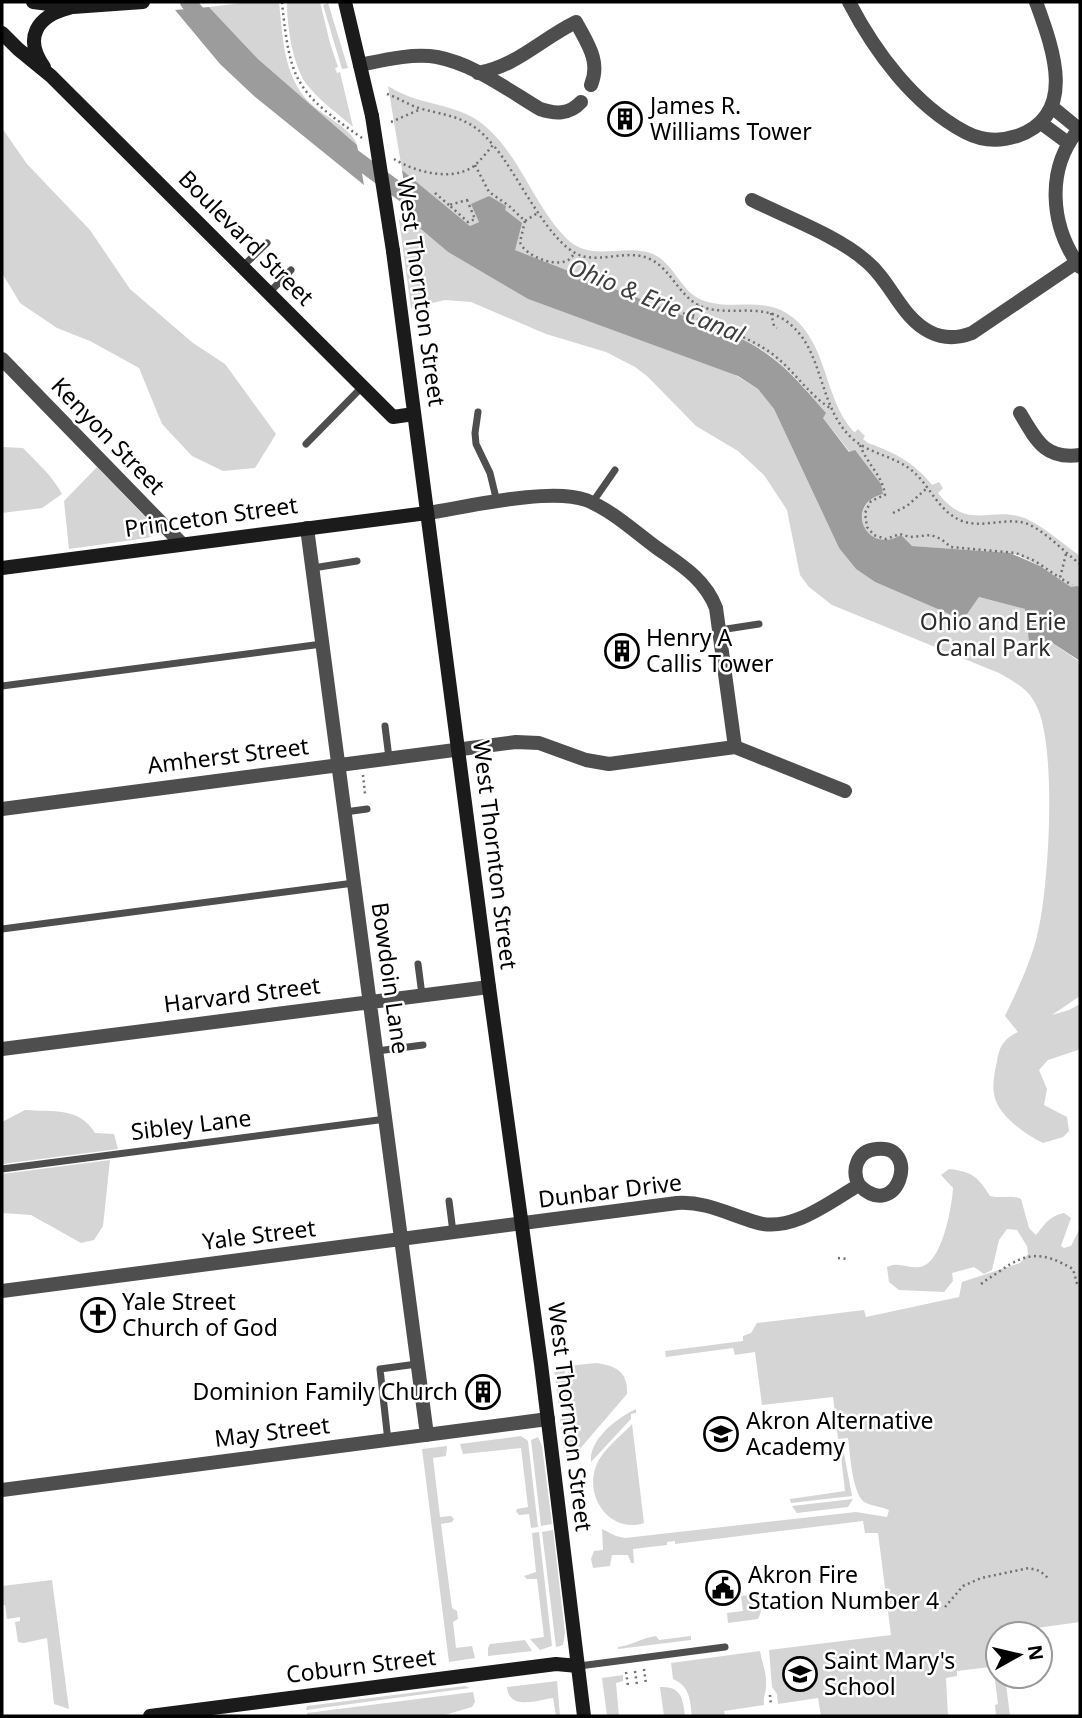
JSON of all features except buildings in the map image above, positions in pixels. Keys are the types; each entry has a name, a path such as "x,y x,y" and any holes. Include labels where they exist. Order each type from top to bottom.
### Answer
{"main road":[{"path":"33,2 73,7 143,2"},
{"name":"West Thornton Street","path":"345,2 372,116 393,251 548,1419 584,1716"},
{"name":"Boulevard Street","path":"51,76 37,53 34,33 44,19 73,7"},
{"name":"Boulevard Street","path":"2,33 51,76 393,417 414,414"},
{"name":"Princeton Street","path":"2,568 427,513"},
{"name":"Coburn Street","path":"150,1716 556,1664 578,1666"}],"street":[{"path":"849,2 871,38 908,86 933,110 964,131 985,139 1007,139 1029,131 1041,123 1052,107 1056,95 1055,68 1035,2"},
{"path":"478,73 510,64 576,22 595,60 591,85"},
{"path":"360,65 401,58 436,57 478,73 551,113 571,111 581,102"},
{"path":"752,200 863,257 883,277 914,321 941,336 963,337 1079,263 1063,238 1056,203 1056,179 1068,143 1080,129 1052,107"},
{"path":"1041,123 1068,143"},
{"name":"Kenyon Street","path":"2,359 182,544"},
{"path":"1020,413 1033,435 1046,449 1060,456 1080,455"},
{"path":"427,513 561,495 592,503 617,519 700,580 712,599 720,630 735,747 845,791"},
{"name":"Bowdoin Lane","path":"307,528 427,1435"},
{"name":"Amherst Street","path":"2,809 527,742 609,764 735,747"},
{"name":"Harvard Street","path":"2,1049 489,987"},
{"name":"Dunbar Drive","path":"522,1225 688,1202 711,1206 758,1223 781,1225 802,1217 859,1185"},
{"name":"Yale Street","path":"2,1291 522,1225"},
{"name":"May Street","path":"2,1490 548,1419"}],"lane":[{"path":"242,267 267,243"},
{"path":"269,293 291,270"},
{"path":"306,444 362,386"},
{"path":"478,412 476,444 490,473 497,503"},
{"path":"592,503 615,470"},
{"path":"312,568 357,561"},
{"path":"720,630 759,624"},
{"path":"2,687 322,644"},
{"path":"385,726 389,758"},
{"path":"345,812 367,809"},
{"path":"2,929 354,883"},
{"path":"418,964 422,995"},
{"path":"377,1051 423,1045"},
{"name":"Sibley Lane","path":"2,1169 386,1119"},
{"path":"449,1201 453,1234"},
{"path":"388,1441 380,1369 418,1364"},
{"path":"578,1666 725,1647"}],"path":[{"path":"282,2 287,49 299,83 326,113 368,142"},
{"path":"387,94 421,109 445,113 469,122 508,162 551,231 575,253 591,257 647,257 666,271 699,305 771,313 791,325 808,346 830,408 842,428 860,445 906,465 946,510 962,521 981,524 1007,521 1027,523 1080,564"},
{"path":"391,122 421,109"},
{"path":"385,153 413,169 453,173 475,165 493,145"},
{"path":"475,165 489,192 525,221"},
{"path":"435,193 467,221 475,219 467,200 449,205"},
{"path":"539,212 525,221 520,240 522,248 559,263 568,260 575,253"},
{"path":"692,317 699,305"},
{"path":"678,311 762,347 791,370 817,400 830,408"},
{"path":"771,313 777,328"},
{"path":"860,445 865,458 883,482 885,495 871,502 864,513 867,527 874,536 886,539 900,534 910,537 931,535 951,547 1016,552 1072,585"},
{"path":"893,513 907,506 927,488"},
{"path":"1060,578 1066,554"},
{"path":"363,775 365,793"},
{"path":"981,1284 1013,1261 1042,1256 1073,1269 1077,1284"},
{"path":"838,1258 848,1259"},
{"path":"946,1607 963,1586 981,1578 1029,1568 1041,1571 1048,1578"},
{"path":"644,1669 646,1684"},
{"path":"635,1671 637,1685"},
{"path":"626,1672 628,1686"},
{"path":"770,1695 771,1705"}],"green space":[{"path":"279,2 283,42 293,79 308,101 343,127 357,145 258,59 209,7"},
{"path":"287,2 320,2 338,67 335,68 337,73 340,72 353,127 316,95 300,74 291,43"},
{"path":"328,3 348,68 342,69 323,5"},
{"path":"388,86 411,97 457,110 477,120 503,145 554,224 575,245 594,251 647,252 656,255 670,267 687,290 702,300 727,305 763,305 786,313 808,334 837,405 853,431 858,429 868,443 911,464 932,485 939,482 943,488 938,493 960,512 971,515 1014,515 1048,531 1080,556 1080,588 1071,587 1016,554 911,546 901,536 888,540 869,534 862,517 864,508 871,500 883,494 823,418 825,412 786,369 765,352 738,337 515,250 479,222 470,226 402,170"},
{"path":"2,128 27,164 90,230 130,289 193,343 225,364 276,434 255,468 223,471 192,456 162,424 139,368 90,341 57,328 20,303 2,273"},
{"name":"Ohio and Erie Canal Park","path":"409,219 448,252 528,299 732,373 758,389 774,409 839,548 856,569 875,582 963,620 979,597 1025,609 1048,640 1080,662 1080,996 1052,1015 1080,1004 1080,1047 1048,1060 1039,1070 1047,1089 1044,1105 1067,1117 1069,1131 1063,1137 1043,1143 1028,1134 1000,1109 993,1090 1001,1047 1018,1032 1005,1016 1034,946 1045,886 1049,817 1047,750 1042,722 1032,698 1019,685 999,673 832,605 809,587 800,575 787,510 764,475 738,451 696,426 635,367 606,352 546,334 471,302 445,300 411,308 399,220"},
{"path":"2,447 23,448 49,475 62,494 42,508 2,513"},
{"path":"97,467 153,525 155,535 69,549 64,501"},
{"path":"25,1110 74,1115 89,1125 95,1133 114,1134 118,1149 2,1164 2,1122"},
{"path":"110,1160 103,1226 94,1240 81,1243 31,1215 2,1213 2,1174"},
{"path":"949,1169 964,1172 974,1176 990,1196 1021,1199 1029,1228 1036,1235 1051,1218 1064,1213 1071,1218 1061,1246 1064,1248 1071,1246 1080,1228 1080,1622 1054,1626 1054,1620 984,1620 984,1668 957,1671 957,1676 946,1678 948,1716 821,1716 818,1698 778,1704 777,1694 772,1687 769,1650 891,1635 878,1533 865,1533 863,1521 675,1544 675,1541 667,1542 667,1545 633,1549 634,1563 631,1563 628,1555 612,1555 610,1566 593,1568 591,1559 594,1551 603,1550 602,1529 625,1538 856,1512 887,1517 889,1510 861,1499 852,1473 848,1438 838,1439 833,1397 762,1405 755,1352 735,1355 733,1348 666,1357 665,1351 743,1341 743,1336 751,1333 757,1323 864,1310 866,1317 959,1297 962,1282 1020,1263 1028,1254 1027,1246 1017,1230 1007,1229 999,1240 992,1270 984,1274 974,1267 952,1273 953,1281 944,1292 899,1290 889,1282 887,1267 920,1267 928,1264 940,1246 951,1208 953,1188 941,1175"},
{"path":"596,1363 620,1371 626,1380 627,1394 578,1451 567,1366"},
{"path":"564,1366 570,1410 559,1408 554,1369"},
{"path":"636,1409 636,1413 631,1414 631,1419 591,1462 599,1437"},
{"path":"570,1413 575,1452 567,1457 560,1418"},
{"path":"632,1424 644,1523 632,1525 621,1523 603,1511 597,1501 593,1478 602,1455"},
{"path":"521,1436 528,1441 538,1527 531,1528 529,1514 519,1515 516,1511 528,1507 521,1448 463,1454 460,1444"},
{"path":"538,1437 542,1446 552,1524 541,1526 531,1440"},
{"path":"447,1446 446,1456 433,1458 440,1517 451,1516 454,1519 441,1524 452,1608 457,1611 458,1619 453,1622 456,1648 472,1646 475,1658 449,1662 422,1449"},
{"path":"840,1448 843,1448 852,1496 791,1503 790,1499 845,1491"},
{"path":"853,1499 848,1507 797,1513 792,1506"},
{"path":"553,1530 565,1633 563,1645 556,1647 542,1532"},
{"path":"539,1532 552,1646 540,1650 530,1639 544,1637 537,1579 527,1579 524,1576 536,1572 532,1533"},
{"path":"52,1580 69,1709 54,1704 47,1638 18,1642 15,1622 20,1621 20,1617 7,1619 5,1605 2,1605 2,1586"},
{"path":"759,1594 761,1612 758,1619 728,1623 727,1613 743,1611 741,1596"},
{"path":"656,1636 659,1640 691,1636 691,1640 618,1649 618,1647"},
{"path":"525,1640 532,1651 488,1656 490,1644"},
{"path":"760,1651 766,1681 764,1705 724,1711 725,1716 692,1716 688,1694 683,1685 673,1679 671,1663"},
{"path":"623,1675 623,1681 616,1683 619,1716 607,1716 602,1678"},
{"path":"557,1681 560,1716 556,1716 553,1698 518,1702 509,1694 507,1687"},
{"path":"465,1686 470,1688 306,1710 307,1706"},
{"path":"660,1687 667,1687 680,1694 685,1716 664,1716"},
{"path":"996,1690 1007,1690 1010,1716 996,1716 995,1705 998,1704"},
{"path":"473,1692 475,1702 472,1707 441,1716 307,1716 307,1713"}],"shaded area":[{"path":"209,7 258,59 357,145 364,185 254,96 220,64 175,10"},
{"path":"402,170 470,226 479,222 471,204 489,196 506,206 505,210 522,223 515,250 738,337 765,353 786,370 826,413 823,418 849,452 855,450 881,484 883,494 871,499 864,508 862,517 869,534 878,539 889,540 901,535 912,546 1010,553 1040,566 1071,587 1077,586 1080,588 1080,661 1048,640 1042,645 1029,641 1025,609 979,597 963,620 875,582 856,569 839,548 774,409 758,389 738,376 528,299 448,252 409,219"}],"waterway":[{"name":"Ohio & Erie Canal","path":"188,2 206,24"},
{"name":"Ohio & Erie Canal","path":"344,150 421,207"}],"place":[{"name":"James R. Williams Tower","path":"625,119"},
{"name":"Henry A Callis Tower","path":"622,651"},
{"name":"Yale Street Church of God","path":"98,1315"},
{"name":"Dominion Family Church","path":"483,1392"},
{"name":"Akron Alternative Academy","path":"721,1434"},
{"name":"Akron Fire Station Number 4","path":"723,1588"},
{"name":"Saint Mary's School","path":"800,1674"}]}
